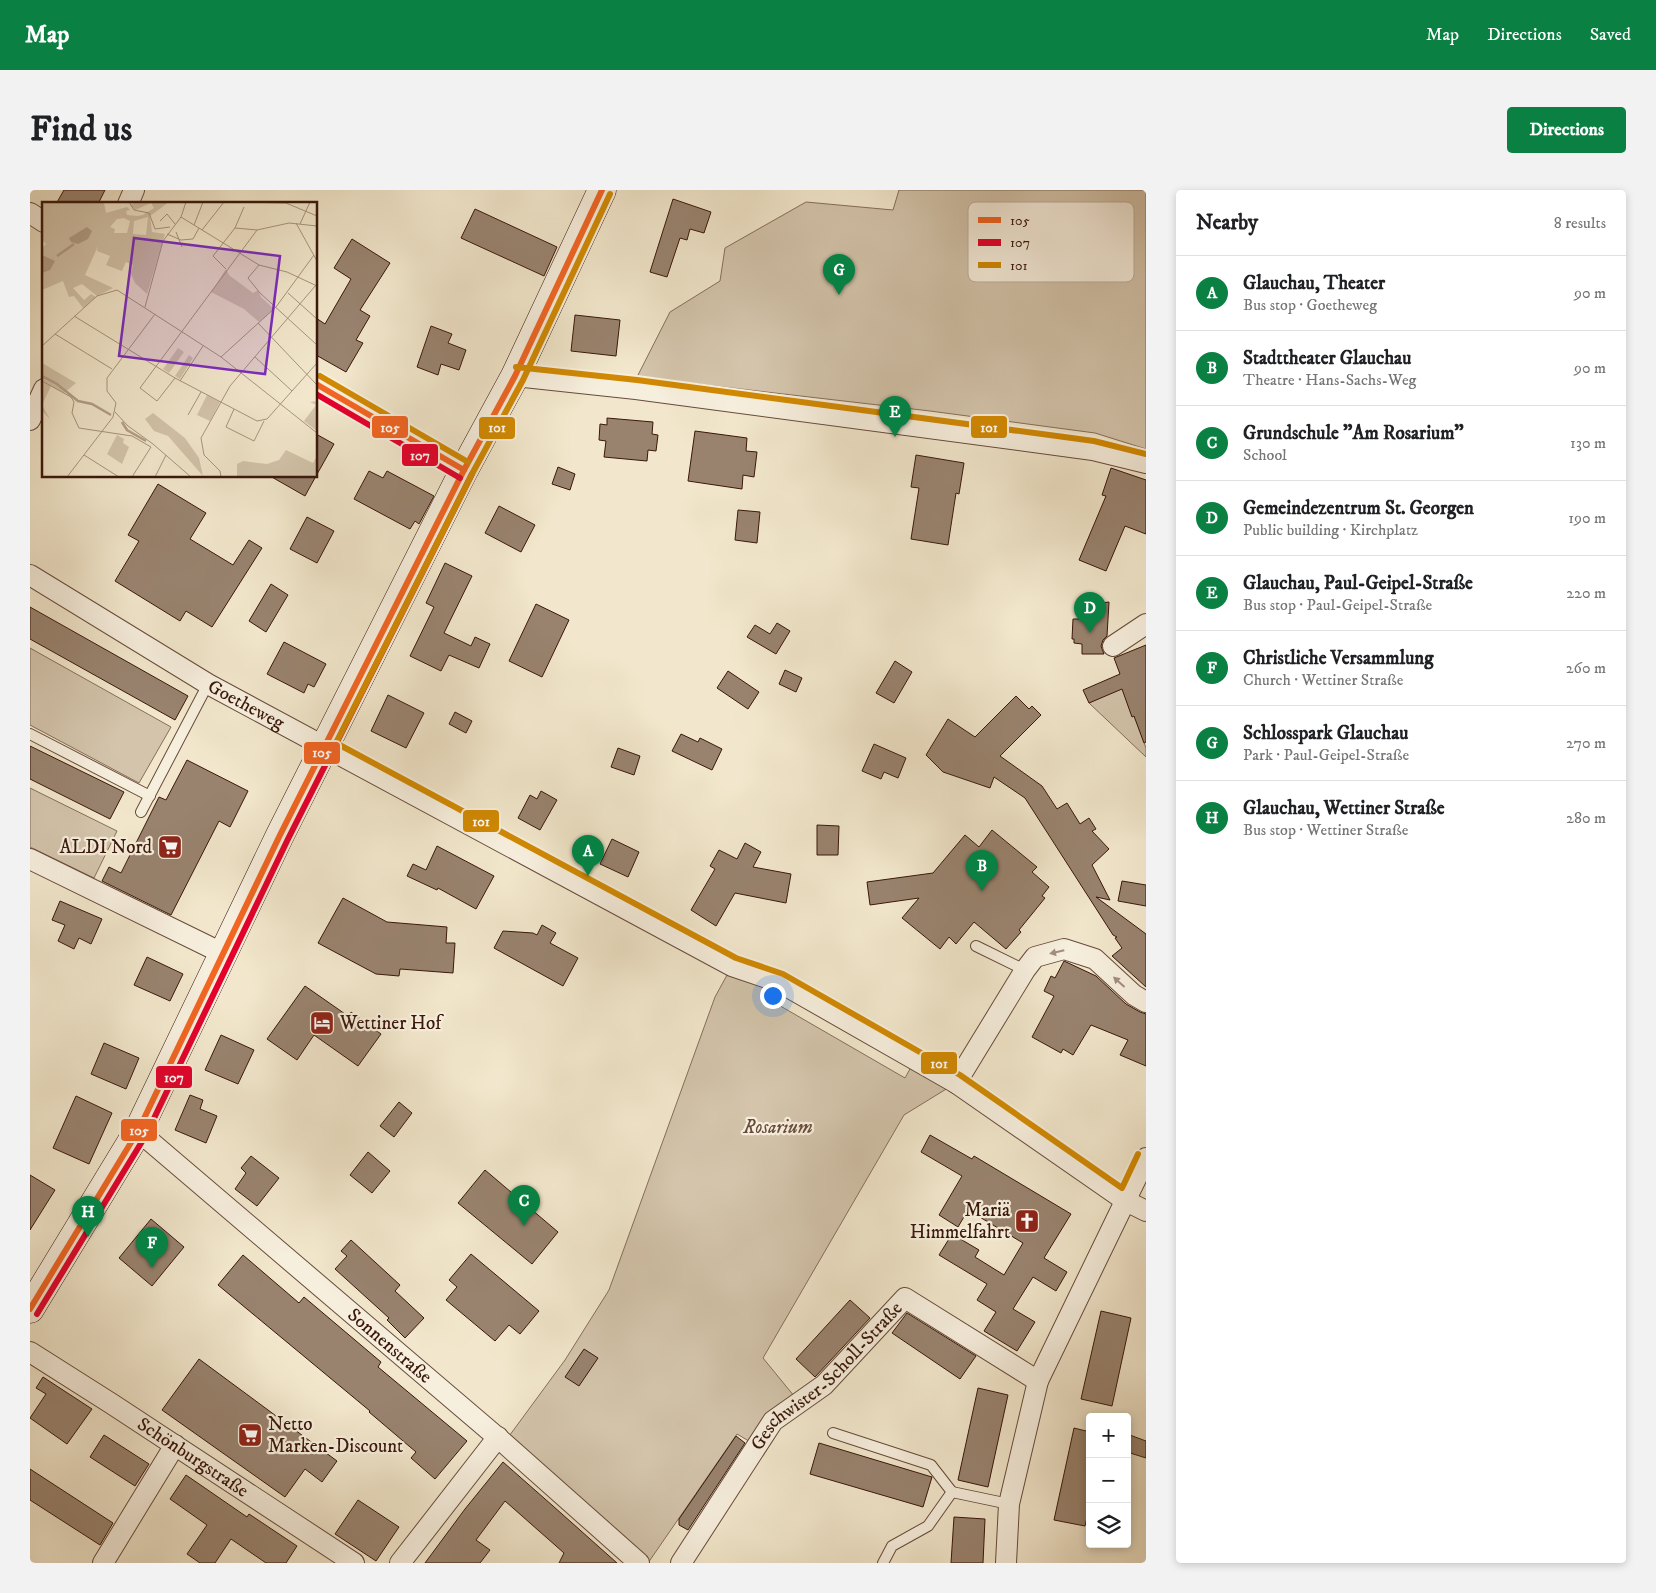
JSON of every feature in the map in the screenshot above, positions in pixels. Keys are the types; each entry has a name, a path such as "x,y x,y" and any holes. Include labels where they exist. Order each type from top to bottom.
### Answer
{"street":[{"path":"129,202 134,190"},
{"path":"30,1309 138,1131 324,747 464,470 515,376 602,190"},
{"path":"30,213 42,221"},
{"path":"515,376 636,389 1093,450 1146,463"},
{"path":"318,385 464,470"},
{"path":"30,420 42,393"},
{"name":"Goetheweg","path":"30,575 208,684 324,747 732,966 780,982 956,1083 1126,1201 1146,1210"},
{"path":"1113,646 1146,624"},
{"path":"30,859 224,954"},
{"path":"956,1083 1024,970 1034,958 1064,949 1095,959 1134,995 1146,1002"},
{"name":"Sonnenstraße","path":"138,1131 498,1438 639,1563"},
{"path":"1006,1563 1009,1504 1038,1381 1146,1158"},
{"name":"Geschwister-Scholl-Straße","path":"681,1563 773,1421 824,1385 905,1298 1038,1381"},
{"name":"Schönburgstraße","path":"30,1352 354,1563"},
{"path":"400,1563 498,1438"},
{"path":"103,1563 175,1445"}],"lane":[{"path":"141,812 208,684"},
{"path":"30,734 150,796"},
{"path":"976,946 1024,970"},
{"path":"833,1433 931,1466 952,1492 1009,1504"},
{"path":"883,1563 892,1546 928,1526 952,1492"}],"green space":[{"path":"899,190 1146,190 1146,449 1095,433 930,411 637,377 670,312 720,281 725,248 806,202 893,210"},
{"path":"30,648 171,727 139,783 30,725"},
{"path":"1124,687 1146,748 1146,757 1089,703"},
{"path":"30,788 117,831 94,878 30,847"},
{"name":"Rosarium","path":"732,966 779,982 770,1000 905,1078 915,1060 956,1083 904,1115 763,1358 799,1402 757,1446 737,1434 648,1563 504,1443 565,1360 609,1290 715,997"}],"building":[{"path":"64,190 105,190 99,202 57,202"},
{"path":"673,199 711,212 704,233 690,229 687,240 680,238 667,277 650,272"},
{"path":"475,209 557,247 544,276 461,238"},
{"path":"352,239 390,263 360,310 370,316 356,340 363,343 346,372 318,356 318,319 325,324 351,279 334,268"},
{"path":"575,315 620,320 616,356 571,351"},
{"path":"431,326 452,334 448,343 466,350 459,370 441,364 438,375 417,367"},
{"path":"607,418 653,422 652,434 658,435 656,451 648,450 647,461 604,457 606,441 599,440 600,424 607,425"},
{"path":"695,431 747,438 746,451 757,452 754,477 743,475 742,489 688,481"},
{"path":"318,435 334,444 318,472"},
{"path":"916,455 964,463 959,494 956,493 948,545 911,539 919,488 911,487"},
{"path":"558,467 575,474 570,490 552,484"},
{"path":"1111,468 1146,480 1146,534 1125,526 1106,571 1079,560 1106,496 1102,495"},
{"path":"369,471 383,478 387,471 434,496 419,524 415,521 410,529 354,499"},
{"path":"274,478 315,478 305,496"},
{"path":"158,484 206,513 190,539 233,565 249,540 262,548 212,627 186,611 180,621 115,581 139,541 128,535"},
{"path":"499,506 535,525 521,552 485,533"},
{"path":"738,510 760,512 757,543 735,540"},
{"path":"307,517 334,531 317,563 290,549"},
{"path":"445,563 472,576 444,633 471,646 475,637 490,644 479,668 449,655 441,671 410,656 434,607 426,603"},
{"path":"271,584 288,595 266,632 249,621"},
{"path":"1109,602 1107,636 1101,646 1104,654 1082,654 1082,644 1074,643 1074,639 1072,639 1073,619 1083,619 1078,606"},
{"path":"536,604 569,620 542,677 509,661"},
{"path":"30,607 188,696 175,720 30,639"},
{"path":"777,623 790,631 776,654 747,637 755,625 770,634"},
{"path":"284,642 326,664 314,687 308,684 304,693 267,674"},
{"path":"1146,645 1146,742 1144,743 1122,689 1089,703 1083,690 1120,674 1114,658"},
{"path":"895,661 912,672 894,703 876,693"},
{"path":"785,670 802,678 796,692 779,684"},
{"path":"728,671 759,692 748,709 717,688"},
{"path":"388,695 424,713 406,748 371,731"},
{"path":"1016,696 1029,709 1032,706 1041,715 1000,756 1042,786 1057,809 1067,803 1080,824 1089,818 1096,829 1092,831 1109,849 1092,865 1110,900 1096,897 1146,934 1146,987 1112,956 1122,948 1115,938 1117,937 1113,935 1025,798 994,777 990,788 943,772 926,755 948,719 975,737"},
{"path":"455,712 472,721 466,733 449,724"},
{"path":"681,734 698,742 700,738 722,749 712,770 672,751"},
{"path":"874,744 906,758 898,778 884,772 881,779 862,771"},
{"path":"30,746 124,792 110,819 30,779"},
{"path":"618,748 640,756 634,775 611,767"},
{"name":"ALDI Nord","path":"187,760 248,791 230,827 219,821 171,915 102,881 109,867 121,873 159,797 166,800"},
{"path":"541,791 557,800 540,830 518,818 530,795 537,799"},
{"path":"817,825 839,826 838,855 817,855"},
{"path":"992,830 1037,867 1032,872 1049,887 1042,896 1045,898 1019,930 1021,932 1006,949 974,922 956,944 949,937 940,949 902,918 919,898 870,905 867,882 933,873 965,835 979,847"},
{"path":"612,839 639,852 628,877 600,864"},
{"path":"745,843 761,852 753,867 791,874 786,903 735,893 716,926 691,910 715,869 710,866 719,850 737,859"},
{"path":"437,846 494,876 476,909 438,888 437,890 407,876 413,864 426,870"},
{"path":"1122,881 1146,885 1146,906 1118,901"},
{"path":"343,898 387,922 447,927 446,943 455,943 453,973 400,969 399,976 376,974 318,943"},
{"path":"60,901 102,919 91,944 79,938 74,949 58,941 65,925 52,920"},
{"path":"542,925 556,933 550,943 578,958 563,986 494,948 503,931 533,933 537,935"},
{"path":"147,957 183,974 170,1001 134,985"},
{"path":"1064,961 1096,976 1126,1004 1146,1014 1146,1066 1120,1055 1128,1040 1091,1025 1073,1055 1063,1049 1061,1053 1032,1037 1054,996 1044,991 1051,976 1055,978"},
{"name":"Wettiner Hof","path":"305,986 348,1016 351,1012 381,1034 358,1066 314,1035 297,1060 267,1039"},
{"path":"221,1035 254,1050 238,1084 205,1070"},
{"path":"104,1043 139,1058 126,1089 91,1074"},
{"path":"190,1095 203,1100 200,1109 217,1116 206,1143 175,1130"},
{"path":"76,1096 112,1113 89,1164 53,1148"},
{"path":"399,1102 412,1113 394,1137 380,1126"},
{"path":"930,1135 972,1159 974,1156 1071,1214 1044,1258 1067,1272 1056,1291 1033,1277 1013,1309 1035,1322 1017,1351 984,1331 996,1312 977,1300 987,1284 939,1255 952,1234 979,1250 975,1257 1004,1275 1023,1243 968,1210 958,1227 939,1215 962,1176 921,1152"},
{"path":"368,1152 390,1171 372,1193 350,1175"},
{"path":"251,1156 279,1178 257,1206 235,1189 246,1173 241,1168"},
{"path":"485,1170 558,1232 532,1264 458,1203"},
{"path":"30,1175 55,1190 30,1230"},
{"path":"151,1219 184,1247 152,1286 119,1258"},
{"path":"351,1240 400,1285 395,1291 424,1318 405,1338 387,1320 389,1318 335,1269 347,1256 341,1251"},
{"path":"471,1254 539,1311 520,1334 509,1325 495,1341 446,1300 457,1287 449,1280"},
{"path":"243,1255 299,1303 304,1297 381,1362 378,1367 467,1441 435,1479 411,1458 416,1452 370,1411 218,1285"},
{"path":"850,1300 870,1318 815,1377 796,1359"},
{"path":"1101,1311 1131,1318 1112,1406 1081,1399"},
{"path":"907,1313 976,1356 960,1379 892,1333"},
{"path":"584,1349 598,1358 579,1386 565,1377"},
{"name":"Netto Marken-Discount","path":"199,1359 337,1461 322,1482 305,1469 285,1497 162,1410"},
{"path":"43,1377 92,1409 67,1444 30,1418 46,1394 36,1388"},
{"path":"978,1388 1008,1395 988,1487 958,1480"},
{"path":"1074,1428 1086,1431 1085,1526 1054,1520"},
{"path":"104,1435 149,1464 135,1486 90,1457"},
{"path":"1131,1435 1146,1441 1146,1458 1131,1453"},
{"path":"736,1436 745,1443 688,1530 679,1525 679,1519"},
{"path":"819,1443 932,1477 923,1507 810,1474"},
{"path":"503,1462 617,1563 559,1563 564,1553 505,1501 476,1540 490,1550 480,1563 425,1563"},
{"path":"30,1469 113,1523 100,1545 30,1500"},
{"path":"186,1475 247,1517 249,1514 297,1546 286,1563 266,1563 231,1539 215,1563 200,1563 187,1554 207,1525 170,1499"},
{"path":"358,1500 399,1527 376,1561 335,1534"},
{"path":"954,1517 985,1519 983,1563 951,1563"}],"transit line":[{"name":"105","path":"30,1309 138,1131 280,835 464,470 515,376 602,190"},
{"name":"101","path":"610,194 523,380 472,474 336,743 736,958 783,974 960,1075 1122,1188 1138,1154"},
{"name":"101","path":"516,367 637,380 1094,441 1146,454"},
{"name":"101","path":"320,376 468,462"},
{"name":"105","path":"318,385 464,470"},
{"name":"107","path":"318,395 460,478"},
{"name":"107","path":"37,1314 146,1135 288,839 472,474"}],"place":[{"name":"Schlosspark Glauchau","path":"839,295"},
{"name":"Glauchau, Paul-Geipel-Straße","path":"895,437"},
{"name":"Gemeindezentrum St. Georgen","path":"1090,633"},
{"name":"ALDI Nord","path":"170,847"},
{"name":"Glauchau, Theater","path":"588,876"},
{"name":"Stadttheater Glauchau","path":"982,891"},
{"name":"Wettiner Hof","path":"322,1023"},
{"name":"Mariä Himmelfahrt","path":"1027,1221"},
{"name":"Grundschule \"Am Rosarium\"","path":"524,1226"},
{"name":"Glauchau, Wettiner Straße","path":"88,1237"},
{"name":"Christliche Versammlung","path":"152,1268"},
{"name":"Netto Marken-Discount","path":"250,1435"}]}
